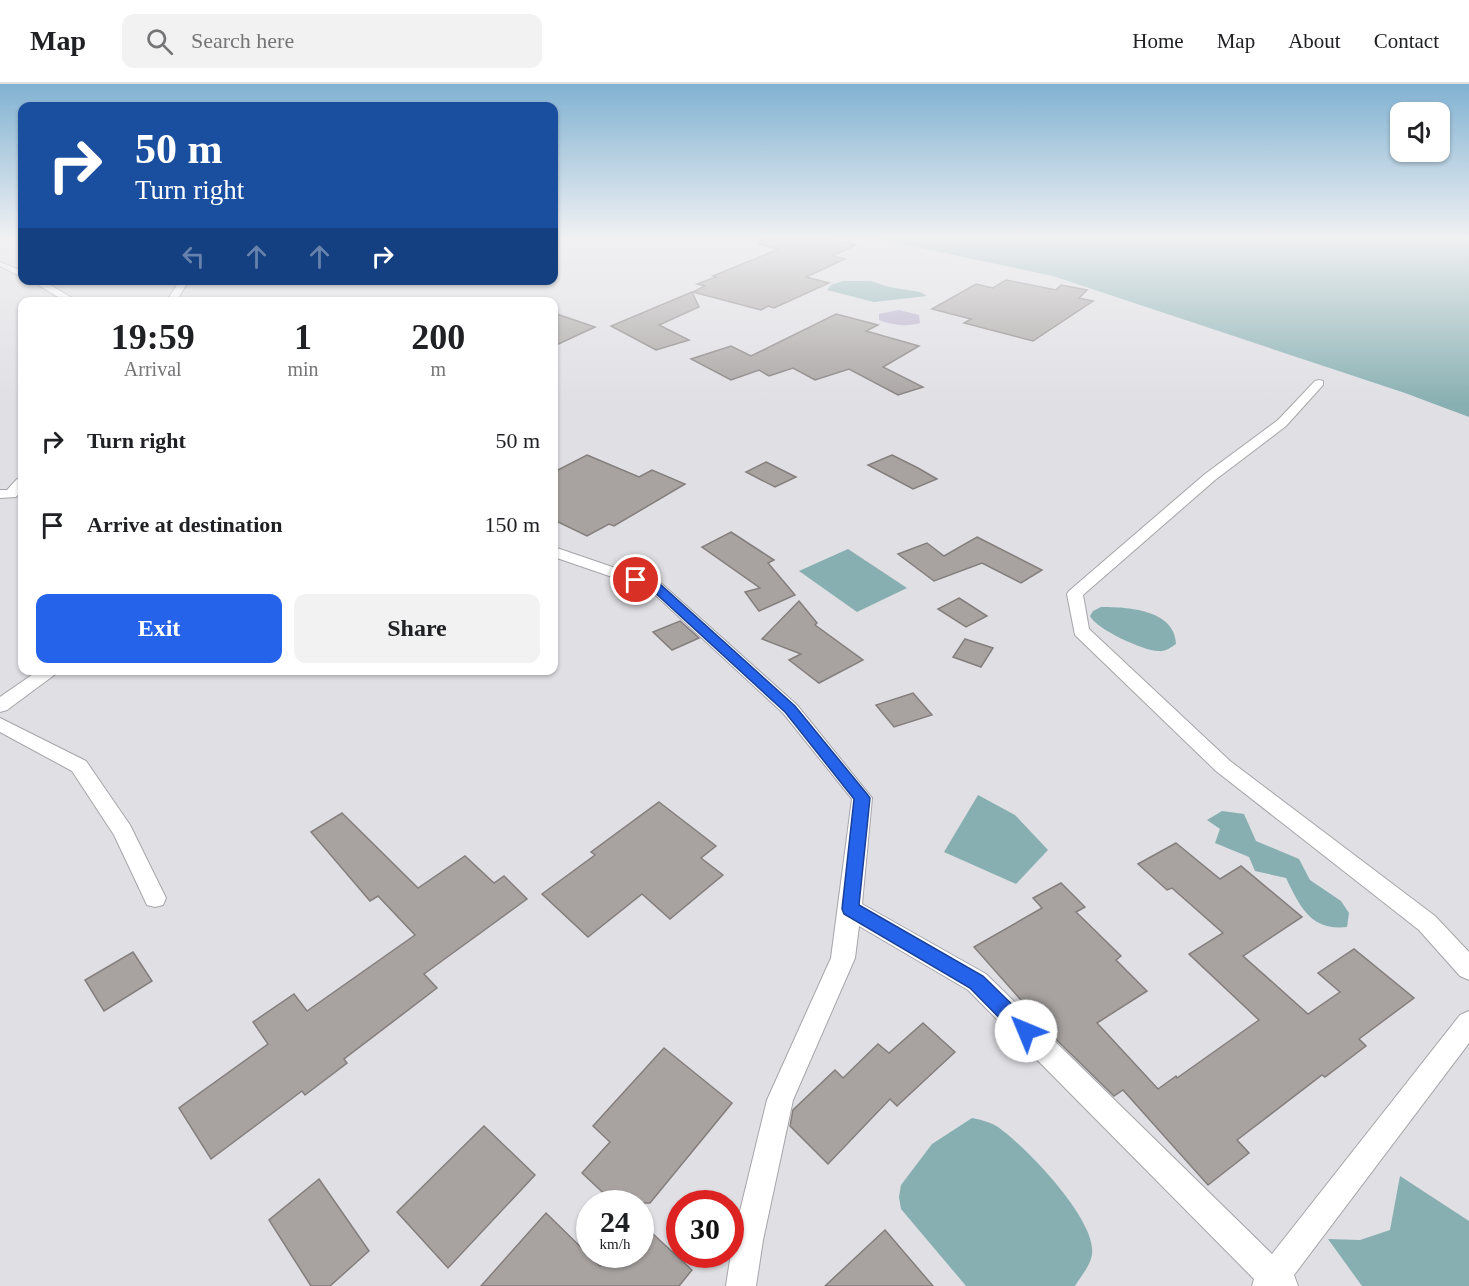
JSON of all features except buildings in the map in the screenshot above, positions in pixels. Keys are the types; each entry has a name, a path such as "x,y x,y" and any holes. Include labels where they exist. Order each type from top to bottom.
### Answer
{"street":[{"path":"1319,383 1282,423 1210,477 1075,594 1081,631 1223,766 1427,923 1469,969"},
{"path":"558,553 656,587 790,709 862,798 843,958 780,1100 748,1240 741,1286"},
{"path":"0,706 45,675"},
{"path":"0,724 80,766 123,831 155,898"},
{"path":"850,909 977,982 1274,1283 1469,1023"}],"shaded area":[{"path":"899,310 919,315 920,323 899,325 879,320 879,314"}],"water":[{"path":"839,293 922,293 927,296 874,302"},
{"path":"1104,293 1469,293 1469,417 1405,393"},
{"path":"848,549 907,588 857,612 799,571"},
{"path":"1101,607 1148,612 1167,623 1174,632 1176,644 1158,651 1121,638 1101,627 1090,616 1093,611"},
{"path":"978,795 1015,815 1048,850 1016,884 944,852"},
{"path":"1222,811 1244,814 1256,841 1299,859 1310,880 1341,901 1349,913 1347,927 1324,925 1316,921 1302,907 1286,878 1255,871 1249,857 1215,843 1220,829 1207,820"},
{"path":"972,1118 998,1127 1010,1137 1041,1167 1072,1204 1091,1240 1092,1254 1088,1266 1075,1286 966,1286 901,1209 899,1197 901,1185 932,1144"},
{"path":"1400,1176 1469,1221 1469,1286 1362,1286 1328,1239 1360,1240 1390,1230"}],"route":[{"path":"636,580 656,587 790,709 862,798 850,909 977,982 1026,1031"}]}
